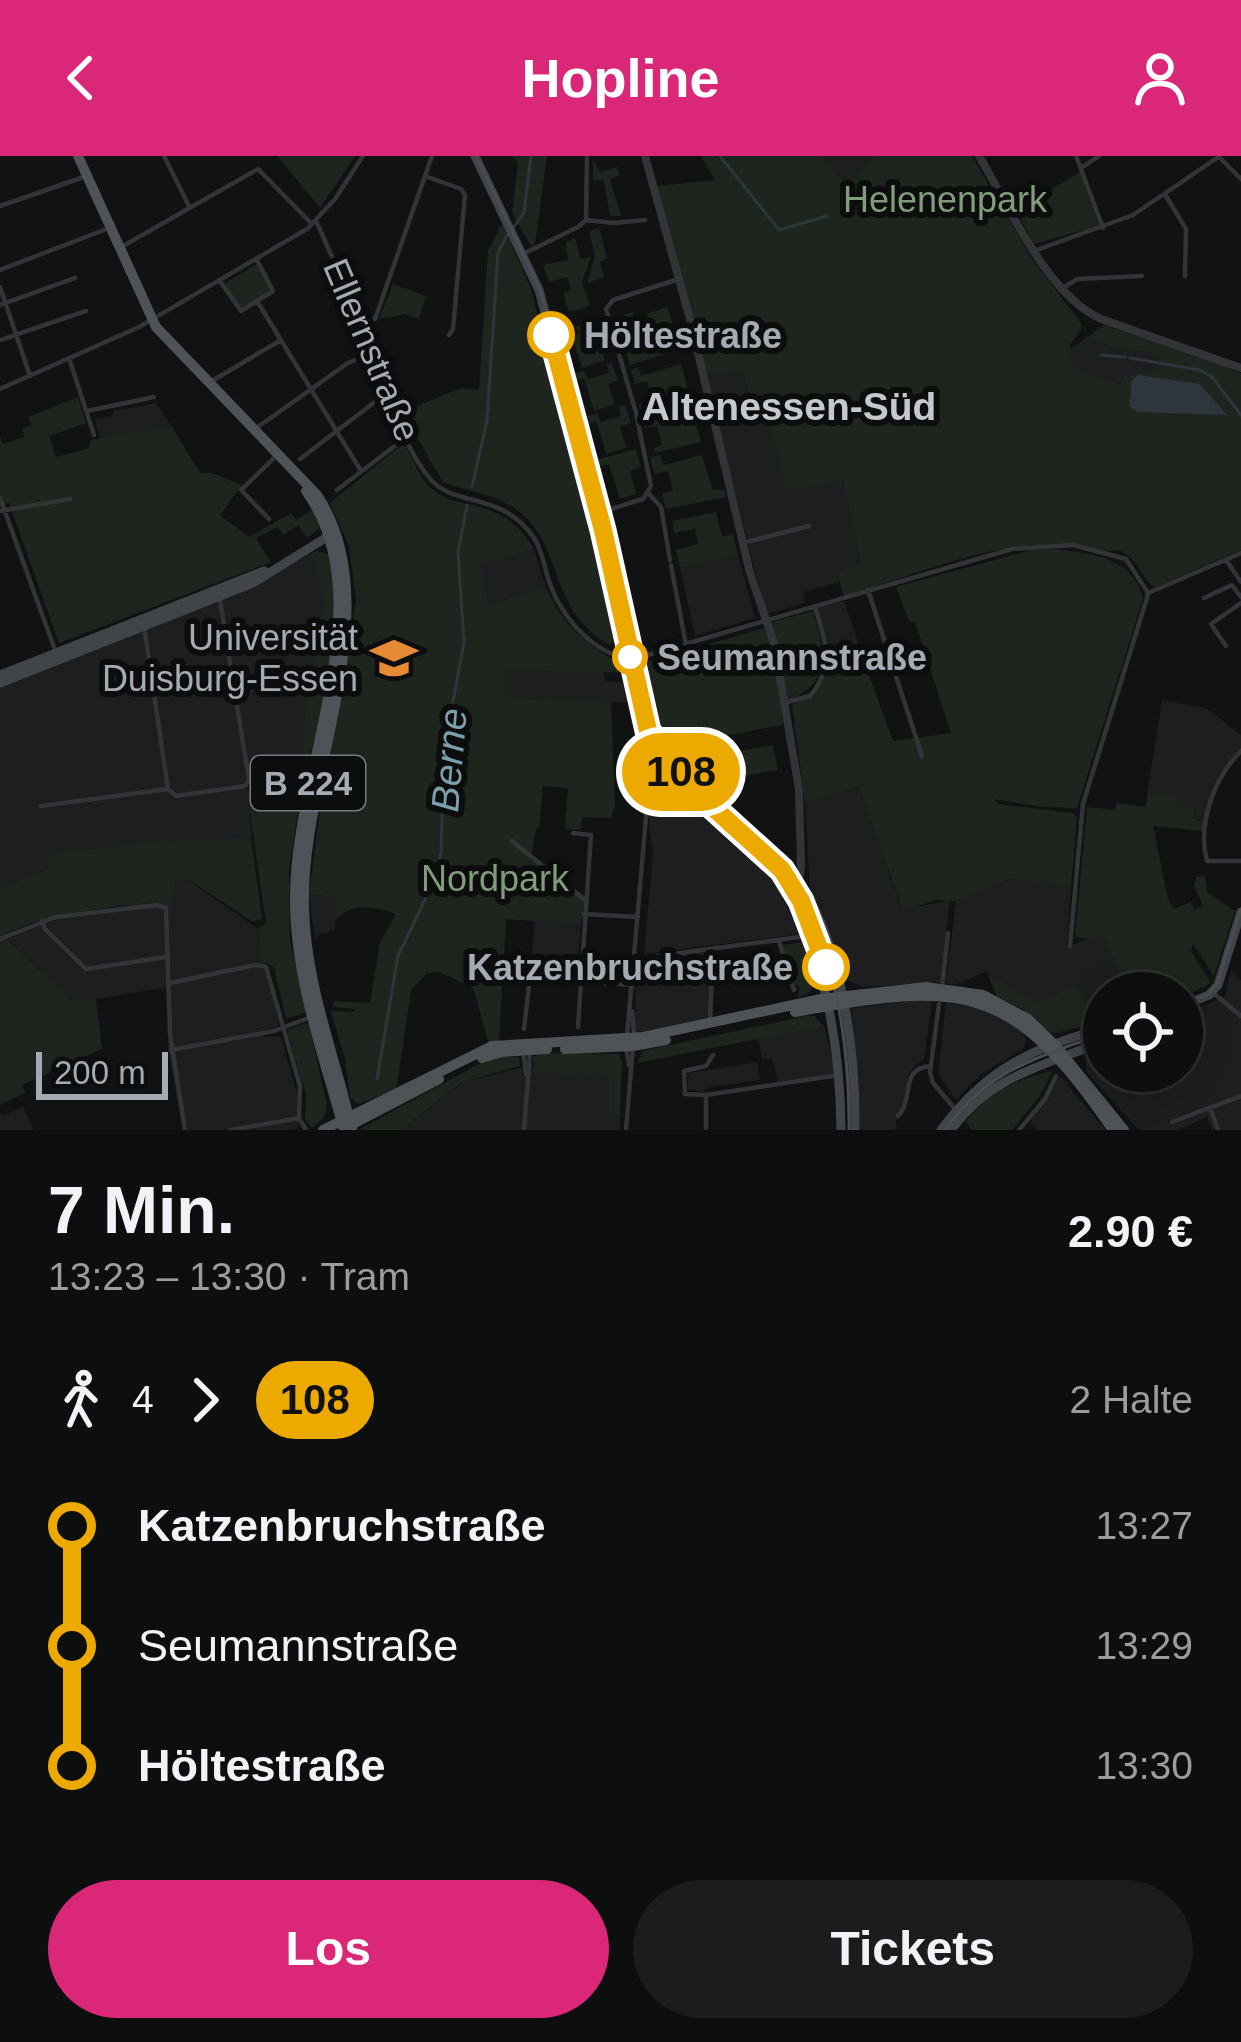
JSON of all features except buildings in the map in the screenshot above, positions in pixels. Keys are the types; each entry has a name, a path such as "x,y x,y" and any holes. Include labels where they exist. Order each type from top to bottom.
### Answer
{"main road":[{"name":"B 224","path":"75,156 148,322 321,502"},
{"name":"B 224","path":"75,156 148,322 321,502 340,584 340,617 295,878 297,942 346,1126"},
{"path":"476,156 539,290 600,512 645,721 657,743 707,800 797,882 832,1024 841,1130"},
{"name":"B 224","path":"318,1016 305,935 304,895 318,777 348,619 348,574 327,531"},
{"path":"0,679 258,577 313,546 327,531"},
{"path":"258,577 327,531"},
{"path":"313,546 334,550"},
{"path":"762,848 800,898 842,995 854,1072 854,1130"},
{"path":"1203,996 1220,982 1241,912"},
{"path":"808,1005 821,978"},
{"path":"346,1126 371,1106 492,1046 630,1042 842,995 942,987 1004,1004 1028,1019 1113,1130"},
{"path":"842,995 952,995 994,1007 1029,1029 1082,1076 1124,1130"},
{"path":"808,1005 832,1024"},
{"path":"323,1130 346,1126 479,1059 630,1042 808,1005"},
{"path":"1025,1057 1029,1029"},
{"path":"957,1128 994,1085 1083,1038"},
{"path":"941,1130 981,1082 1025,1057 1083,1048"},
{"path":"1082,1076 1083,1054"},
{"path":"323,1130 340,1100 356,1107 371,1106"}],"street":[{"path":"118,249 190,208 164,156"},
{"path":"0,389 148,322 257,260 314,223 363,156"},
{"path":"361,325 375,319 432,156"},
{"path":"525,253 586,220 587,156"},
{"path":"645,156 680,279 742,542 774,643 799,787 800,898"},
{"path":"979,156 1034,251 1080,308 1241,368"},
{"path":"1076,156 1103,228"},
{"path":"1081,168 1099,156"},
{"path":"1034,251 1103,228 1166,196 1219,156 1241,179"},
{"name":"Ellernstraße","path":"190,208 260,169 314,223 406,437 434,482 445,490 487,501 523,525 536,542 549,582 572,624 605,650 631,658"},
{"path":"424,176 465,195 453,328 448,335"},
{"path":"0,206 81,178"},
{"path":"1166,196 1186,229 1185,276"},
{"path":"586,220 614,224 645,220"},
{"path":"0,270 104,230"},
{"path":"220,281 239,311 257,302 273,291 257,260"},
{"path":"1063,288 1076,279 1142,276"},
{"path":"3,304 75,278"},
{"path":"600,512 639,501 649,493 651,481 605,313 613,300 680,279"},
{"path":"0,287 30,376"},
{"path":"257,302 361,471"},
{"path":"0,340 86,310"},
{"path":"209,382 281,340"},
{"path":"255,429 372,352"},
{"path":"69,358 94,436"},
{"path":"300,459 388,392"},
{"path":"87,411 154,397"},
{"path":"337,490 406,437"},
{"path":"269,519 242,490 275,457"},
{"path":"649,493 661,507 686,645"},
{"path":"0,498 57,655"},
{"path":"3,510 70,499"},
{"path":"742,542 809,526"},
{"path":"631,658 1012,548 1062,544 1126,559 1148,592"},
{"path":"1148,592 1241,554"},
{"path":"1226,560 1241,582"},
{"path":"1204,598 1232,585 1241,600 1211,624 1226,646"},
{"path":"868,590 922,755"},
{"path":"1070,946 1083,804 1148,592"},
{"path":"145,621 168,789 176,796 245,786 249,780 216,594"},
{"path":"785,702 813,695 826,667 826,647 814,607"},
{"path":"626,1130 646,764 657,743"},
{"path":"1241,751 1223,773 1204,831 1206,859 1241,861"},
{"path":"41,806 168,789"},
{"path":"573,833 591,835 578,1028"},
{"path":"512,841 585,900"},
{"path":"788,872 801,865"},
{"path":"797,882 801,865"},
{"path":"0,938 42,921 161,904 168,914 171,1050 185,1130"},
{"path":"584,914 638,917"},
{"path":"42,921 86,969 166,956"},
{"path":"942,987 948,933"},
{"path":"635,959 808,935"},
{"path":"779,941 794,990"},
{"path":"710,1024 713,950"},
{"path":"170,982 260,964 268,972 302,1097 299,1118 306,1130"},
{"path":"524,1028 529,979 633,985"},
{"path":"1212,992 1241,1016"},
{"path":"939,1004 933,1083 956,1110"},
{"path":"171,1050 318,1016"},
{"path":"524,1130 527,1050"},
{"path":"712,1055 708,1066 682,1073 685,1094 839,1075"},
{"path":"898,1116 907,1106 910,1076 918,1067 931,1066"},
{"path":"1019,1130 1045,1099 1056,1076"},
{"path":"706,1095 706,1130"},
{"path":"1172,1122 1241,1096"},
{"path":"1210,1108 1218,1130"},
{"path":"231,1130 299,1118"}],"shaded area":[{"path":"818,156 876,156 846,186"},
{"path":"1087,338 1160,354 1156,373 1124,375 1120,384 1080,371 1066,356"},
{"path":"742,367 753,411 767,409 843,479 861,565 837,572 839,582 803,592 805,603 766,614 706,376"},
{"path":"1138,375 1200,384 1227,415 1137,412 1129,406 1132,380"},
{"path":"156,403 172,427 100,440 95,420"},
{"path":"534,549 546,587 489,605 481,566"},
{"path":"316,551 328,554 303,778 247,785 252,838 164,841 49,869 0,887 0,687 232,596"},
{"path":"738,555 755,618 695,636 680,568"},
{"path":"844,601 866,666 832,678 817,608"},
{"path":"505,668 603,672 606,681 630,683 633,703 505,697"},
{"path":"1162,700 1206,708 1241,735 1241,750 1223,773 1204,823 1178,806 1147,795"},
{"path":"658,757 766,863 794,911 800,934 644,954 653,853 649,828 652,764"},
{"path":"859,787 902,910 950,900 940,982 863,987 844,978 840,969 810,889 805,802"},
{"path":"1011,878 1071,886 1067,947 1103,933 1119,972 1083,972 1083,1027 1055,1034 997,996 987,971 957,984 946,983 956,901"},
{"path":"174,880 188,880 258,929 279,1026 246,1035 281,1037 298,1097 299,1126 293,1130 183,1130 168,1049 168,987 73,1003 8,939 73,913 161,901 170,909"},
{"path":"309,894 335,897 335,930 315,940"},
{"path":"535,921 581,924 577,975 531,971"},
{"path":"712,950 709,1024 635,1032 636,960"},
{"path":"1231,970 1241,981 1241,1130 1212,1130 1207,1117 1177,1130 1139,1130 1104,1092 1203,1092 1203,1006 1225,996"},
{"path":"905,1000 932,1001 924,1060 908,1075 906,1105 894,1130 860,1130 852,1009"},
{"path":"946,1002 988,1010 1022,1031 1026,1042 1022,1050 981,1074 956,1100 938,1074"},
{"path":"824,1026 836,1074 778,1082 772,1058 762,1059 758,1039"},
{"path":"757,1062 760,1080 709,1087 703,1092 687,1089 689,1073"},
{"path":"532,1065 535,1072 610,1075 609,1114 620,1115 620,1130 401,1130 463,1082"},
{"path":"1060,1075 1106,1130 1038,1130 1030,1123"},
{"path":"23,1107 34,1130 0,1130 0,1111 3,1116"}],"green space":[{"path":"277,156 355,156 320,208"},
{"path":"512,156 547,156 531,246 512,213 518,163"},
{"name":"Helenenpark","path":"701,156 818,156 847,185 876,156 972,156 1032,259 1081,323 1071,349 1104,325 1241,374 1241,550 1155,587 1120,551 1036,545 971,556 844,597 837,572 861,564 843,480 786,490 768,410 753,411 742,368 706,376 657,186 715,180","holes":["1087,338 1160,354 1156,372 1124,375 1120,384 1080,371 1067,356"]},
{"path":"593,159 600,172 617,167 620,175 610,179 621,216 610,216 604,181 593,180"},
{"path":"1080,172 1099,226 1034,244 1016,210"},
{"path":"502,223 531,289 597,530 619,637 609,645 574,612 530,522 497,499 443,482 402,412 461,388 479,390 488,251"},
{"path":"599,228 607,259 600,262 604,277 587,283 595,256 589,231"},
{"path":"575,238 581,259 591,257 582,282 590,306 569,312 563,293 571,290 567,277 549,282 543,265 568,260 566,242"},
{"path":"257,264 271,292 240,309 224,284"},
{"path":"393,284 426,296 419,319 404,314 379,319"},
{"path":"667,307 679,344 690,341 691,346 630,365 615,318 633,312 646,352 658,347 647,314"},
{"path":"592,321 605,360 582,368 572,337 579,334 576,327"},
{"path":"612,363 618,380 608,384 615,404 594,411 584,378 574,381 572,374 584,371 588,379 609,373 607,364"},
{"path":"681,364 690,397 648,410 653,421 691,409 701,442 655,453 654,448 662,445 657,426 645,428 639,405 652,400 647,381 635,384 631,370 638,367 641,376"},
{"path":"78,397 86,423 49,436 56,457 89,448 91,440 172,427 200,473 242,485 220,515 249,537 291,513 296,520 312,510 320,528 307,538 298,525 283,535 278,527 256,538 271,562 59,643 9,503 0,504 0,436 3,444 24,437 22,429 31,425 28,417"},
{"path":"625,405 631,423 620,426 626,448 606,454 597,422 586,424 584,417 597,413 601,422 621,416 619,407"},
{"name":"Nordpark","path":"404,443 428,485 439,494 507,519 534,549 481,566 489,605 546,587 569,624 588,643 626,666 627,673 505,669 505,697 611,702 615,806 611,818 582,817 581,830 565,829 568,788 543,786 531,857 585,900 581,924 506,919 499,1041 489,1044 473,988 440,972 427,973 411,990 394,1091 357,1104 350,1097 331,1011 355,1012 332,1007 334,1001 370,1003 380,942 396,914 364,907 335,920 335,897 309,894 327,757 356,601 349,546 330,503"},
{"path":"636,449 641,467 630,471 636,494 620,499 609,464 598,467 596,460"},
{"path":"660,455 663,465 702,455 713,490 724,489 726,497 666,509 662,494 673,491 668,471 654,474 650,457"},
{"path":"716,512 722,536 733,534 738,555 680,568 676,550 698,544 695,529 674,533 672,521"},
{"path":"1031,550 1096,556 1120,566 1138,585 1143,599 1077,808 994,799 999,804 1077,817 1071,886 1011,878 956,901 935,900 903,911 859,787 805,802 792,704 814,696 829,661 833,678 866,667 893,741 951,733 915,622 909,622 896,587"},
{"path":"316,551 328,554 339,600 289,871 290,941 306,1012 286,1019 274,967 263,962 258,929 266,923 247,793 254,790 253,784 301,776 323,600 315,561 308,556"},
{"path":"813,611 822,664 812,684 787,701 769,623"},
{"path":"764,628 772,644 783,725 669,746 651,719 640,664"},
{"path":"773,745 778,770 739,777 734,752"},
{"path":"1147,795 1177,795 1178,806 1193,808 1194,818 1204,823 1203,831 1153,826 1174,909 1190,902 1194,910 1203,906 1194,885 1197,877 1205,876 1207,892 1235,911 1214,976 1193,944 1191,951 1211,983 1203,987 1203,972 1119,972 1103,934 1075,937 1087,807 1114,810 1117,803 1146,807"},
{"path":"251,838 262,918 253,922 189,880 175,880 172,912 161,901 99,909 39,921 0,936 0,887 49,869 47,855 164,841"},
{"path":"6,938 73,1002 96,999 102,1049 22,1085 25,1093 0,1105 0,941"},
{"path":"804,942 815,978 809,993 797,998 800,987 791,982 783,945"},
{"path":"988,975 1041,1003 1076,983 1083,999 1083,1026 1051,1033 1021,1008 997,996"},
{"path":"814,1016 824,1026 637,1063 642,1051"},
{"path":"305,1023 327,1105 324,1117 312,1128 305,1120 306,1095 287,1030"},
{"path":"542,1053 618,1054 622,1061 620,1115 609,1114 609,1075 534,1072 533,1057"},
{"path":"519,1057 520,1066 462,1082 401,1130 358,1130 479,1064"},
{"path":"1053,1071 1012,1130 972,1130 965,1122 1004,1089"}],"waterway":[{"name":"Berne","path":"513,228 524,213 531,156"},
{"path":"720,156 779,230 827,216"},
{"name":"Berne","path":"472,487 487,420 498,253 507,235"},
{"path":"1101,355 1125,357"},
{"path":"1130,358 1200,370 1212,377 1241,415"},
{"name":"Berne","path":"377,1079 398,956 432,885 441,853 444,749 464,643 458,552 467,505"}],"tram line":[{"path":"476,156 540,289 605,529 646,721 668,758 765,850 807,908 822,943 841,1020 849,1130"},
{"name":"108","path":"551,335 603,530 648,731 706,801 782,870 801,901 826,967"},
{"path":"1203,996 1217,984 1241,909"},
{"path":"945,1130 997,1079 1083,1041"}],"place":[{"name":"Höltestraße","path":"551,335"},
{"name":"Seumannstraße","path":"630,657"},
{"name":"Universität Duisburg-Essen","path":"394,658"},
{"name":"Katzenbruchstraße","path":"826,967"}],"district":[{"name":"Altenessen-Süd","path":"789,406"}]}
